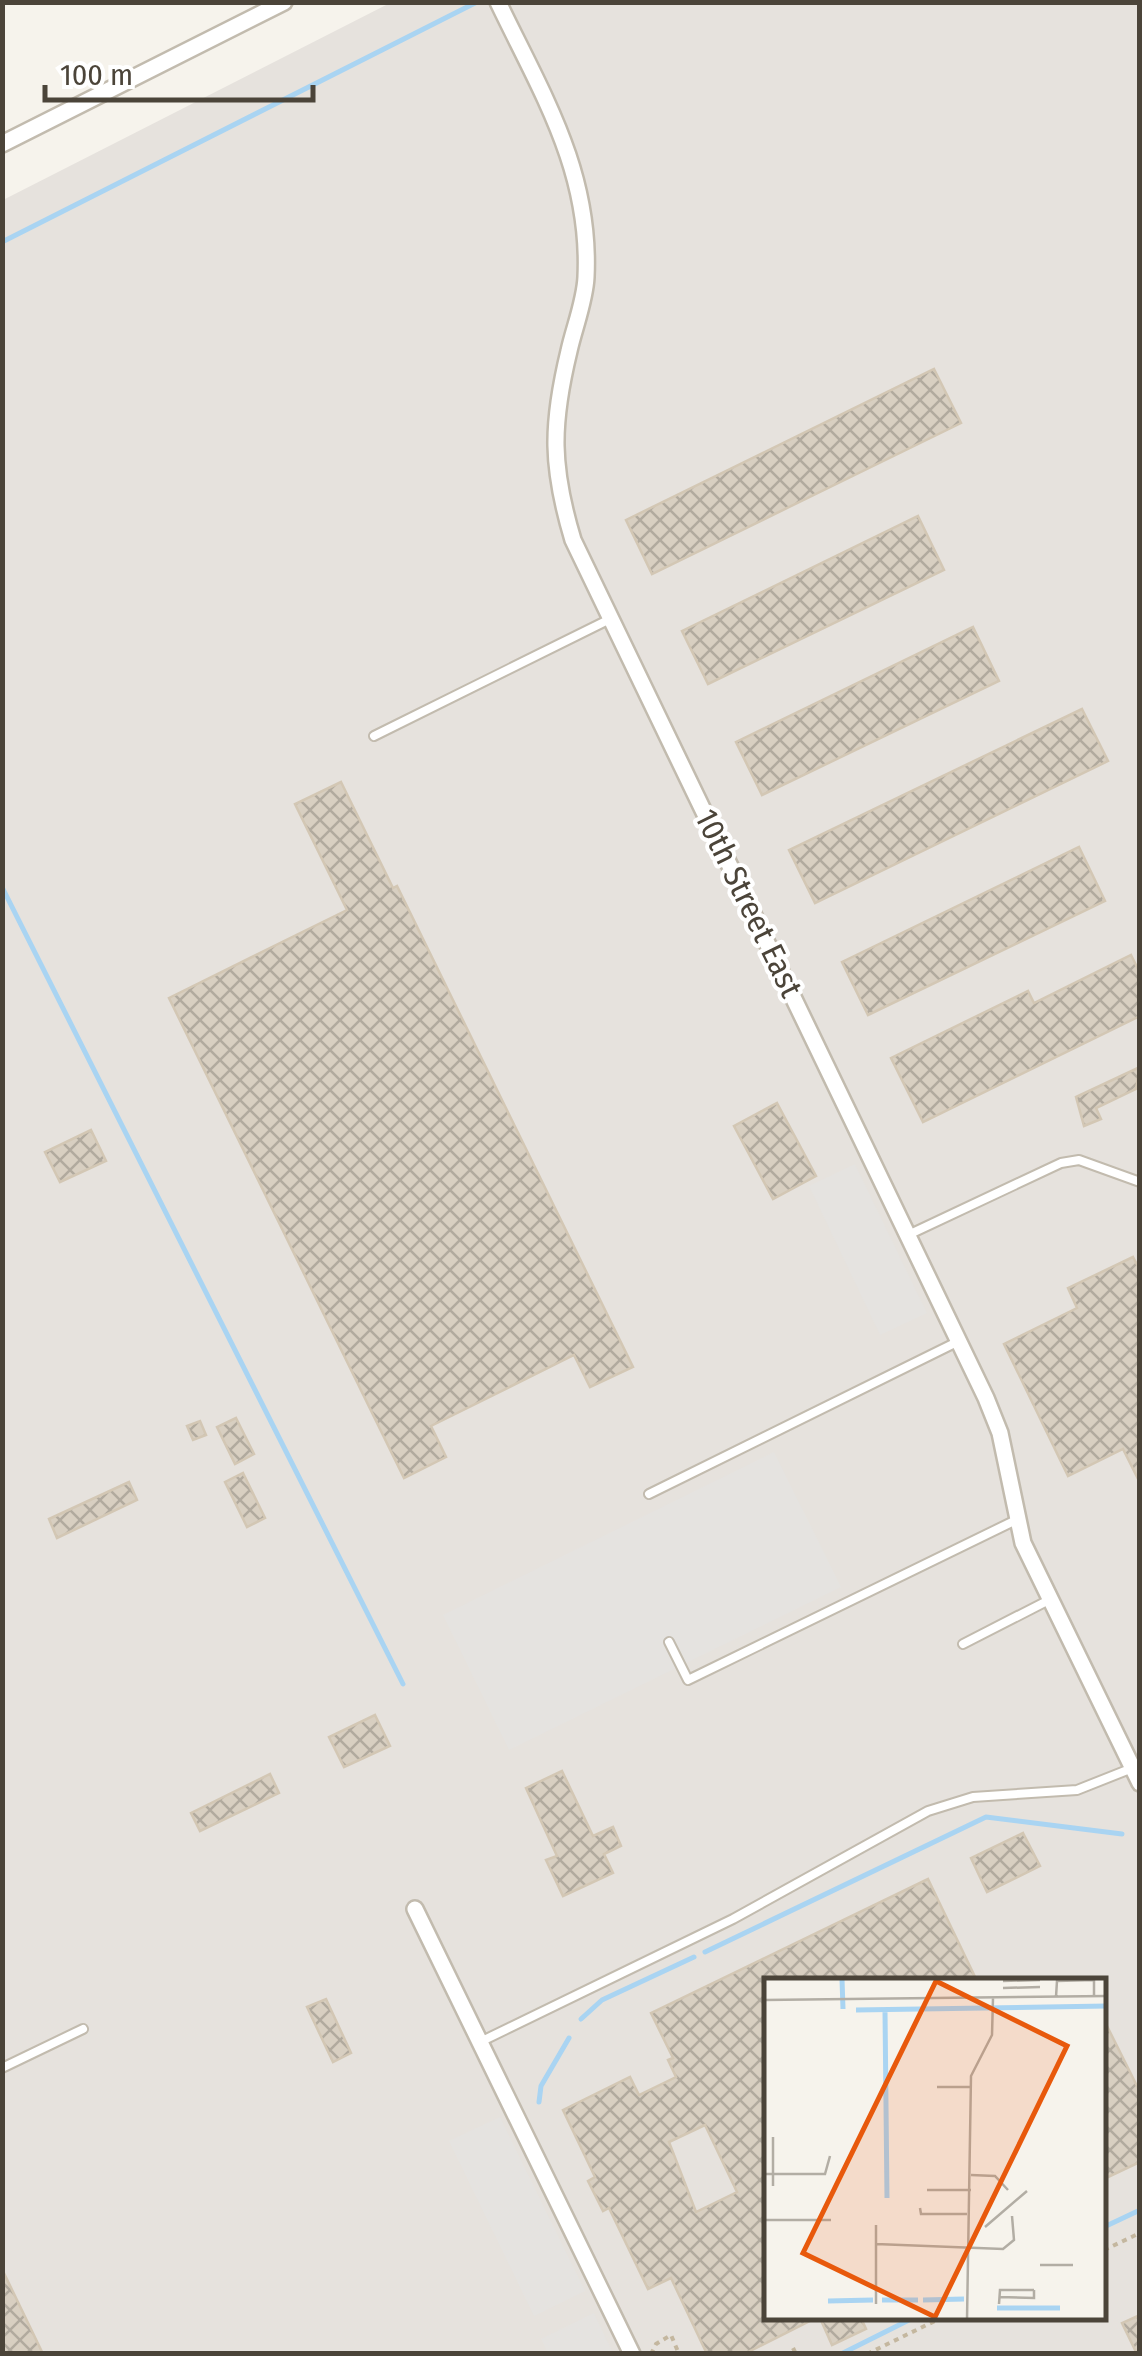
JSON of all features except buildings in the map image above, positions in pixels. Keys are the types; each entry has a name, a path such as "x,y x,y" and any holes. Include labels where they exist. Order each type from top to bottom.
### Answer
{"street":[{"path":"2,144 284,2"},
{"name":"10th Street East","path":"498,2 579,180 586,230 586,282 554,416 554,458 572,540 959,1341 1000,1433 1016,1520 1049,1600 1137,1772"},
{"path":"415,1909 632,2354"}],"lane":[{"path":"374,736 610,620"},
{"path":"908,1235 1061,1163 1079,1160 1140,1182"},
{"path":"649,1494 959,1341"},
{"path":"669,1642 688,1680 1016,1520"},
{"path":"963,1644 1049,1600"},
{"path":"480,2042 733,1919 928,1811 973,1798 1078,1790 1137,1772"},
{"path":"2,2068 83,2028"}],"path":[{"path":"1107,2249 1140,2233"},
{"path":"866,2354 935,2321"},
{"path":"651,2354 656,2344 671,2335 680,2354"}],"shaded area":[{"path":"390,3 1139,3 1139,2353 3,2354 3,200"},
{"path":"855,1164 927,1313 880,1335 809,1186"},
{"path":"774,1452 841,1587 509,1750 443,1615"},
{"path":"500,2117 585,2291 534,2316 449,2141"},
{"path":"594,2313 613,2353 548,2353 541,2339"}],"waterway":[{"path":"2,242 477,2"},
{"path":"2,887 403,1684"},
{"path":"705,1952 986,1817 1122,1834"},
{"path":"581,2019 602,2000 694,1957"},
{"path":"539,2102 541,2086 569,2038"},
{"path":"1107,2226 1140,2210"},
{"path":"841,2354 907,2321"}]}
